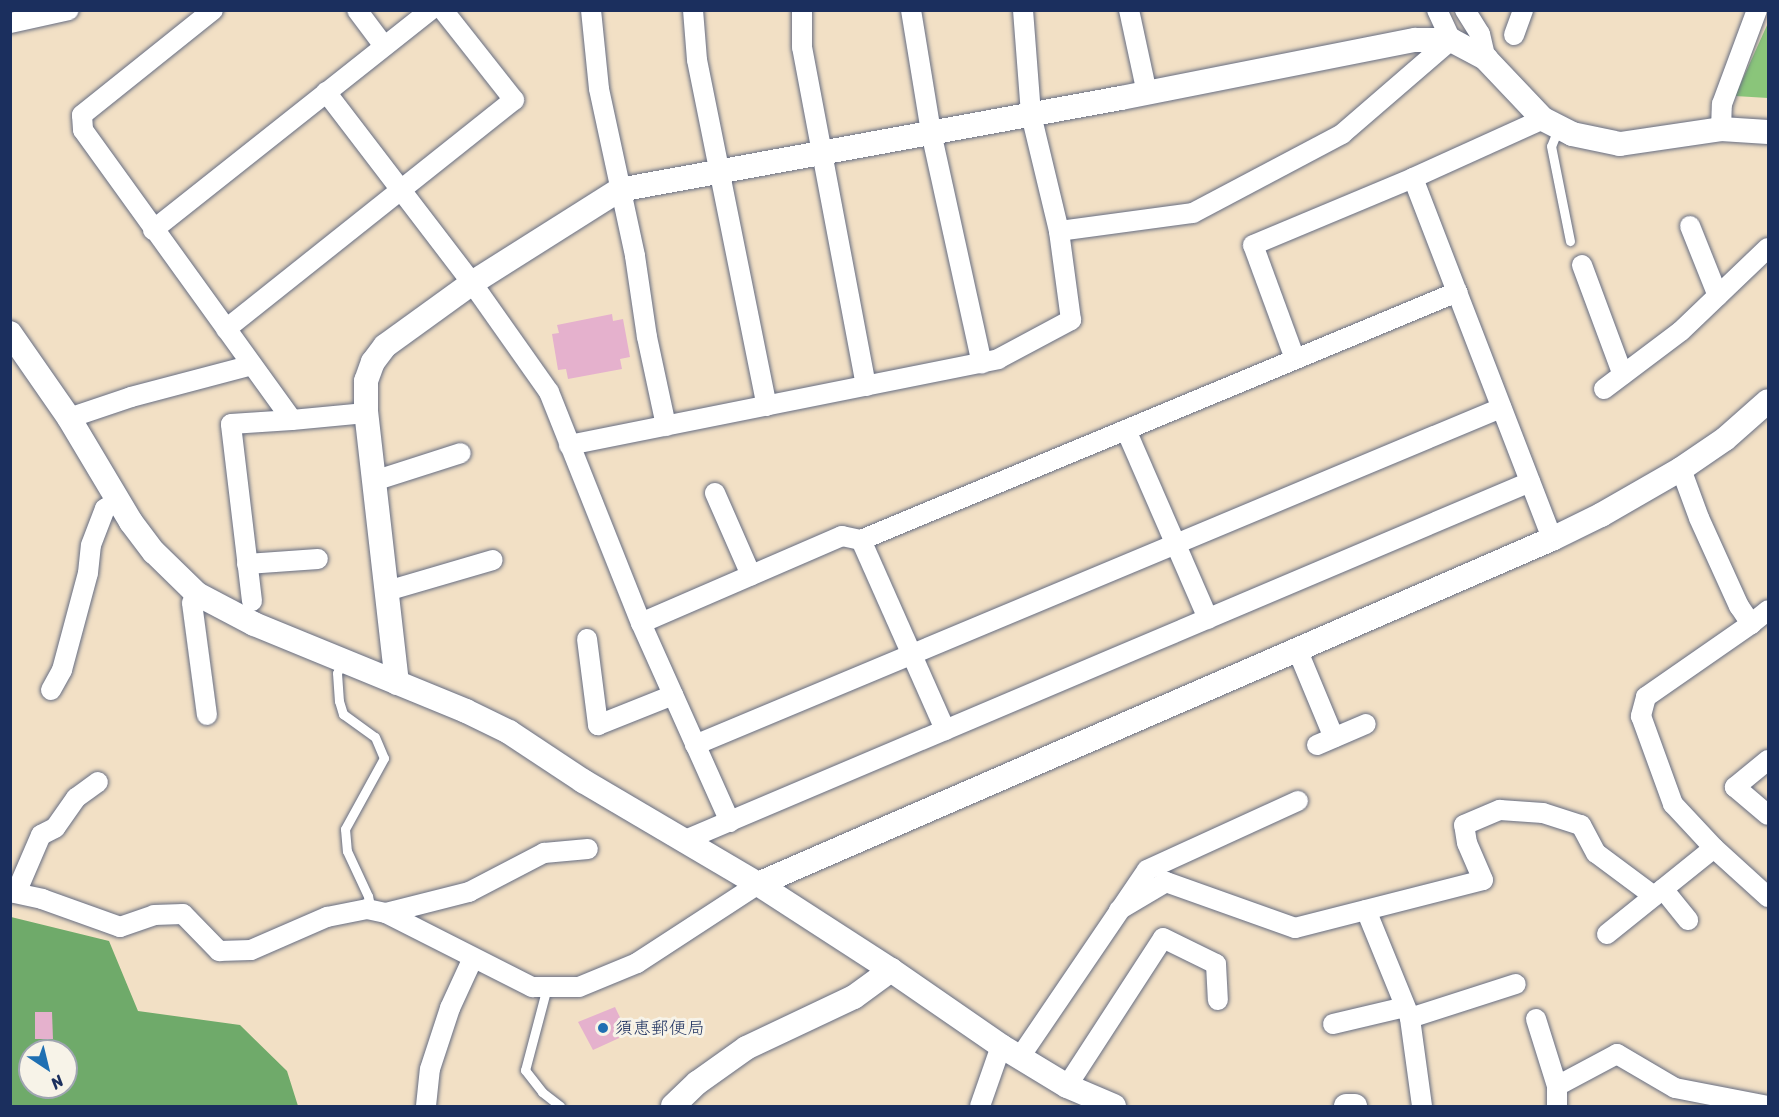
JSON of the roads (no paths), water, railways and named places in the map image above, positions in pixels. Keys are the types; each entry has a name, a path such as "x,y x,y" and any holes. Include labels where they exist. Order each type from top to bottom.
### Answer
{"street":[{"path":"10,23 69,10"},
{"path":"357,10 384,46"},
{"path":"153,230 431,10"},
{"path":"226,329 514,100 442,10"},
{"path":"591,10 598,89 635,256 647,337 666,426"},
{"path":"693,10 697,60 766,406"},
{"path":"802,10 802,47 866,386"},
{"path":"911,10 931,132 982,363"},
{"path":"569,445 982,363 998,359 1071,320 1059,231 1031,114 1023,10"},
{"path":"1129,10 1147,93"},
{"path":"1437,10 1451,40"},
{"path":"1465,10 1480,34 1486,59"},
{"path":"1514,35 1522,10"},
{"path":"1722,129 1722,104 1757,10"},
{"path":"206,13 82,115 83,129 153,230 292,420"},
{"path":"397,683 366,413 366,381 373,362 385,346 472,283 619,190 1147,93 1296,61 1415,40 1451,40 1486,59 1551,123 1572,134 1620,144 1722,129 1768,132"},
{"path":"1059,231 1193,213 1342,134 1451,40"},
{"path":"326,92 472,283 549,392 641,623 730,822"},
{"path":"1295,359 1252,245 1551,123"},
{"path":"1413,178 1552,538"},
{"path":"1690,226 1718,296"},
{"path":"1604,389 1682,331 1768,248"},
{"path":"1582,265 1623,375"},
{"path":"641,623 842,536 861,540 1457,292"},
{"path":"10,333 69,418 118,500 154,552 197,594 245,620 466,711 509,732 683,841 758,884 891,970 1010,1052 1067,1086 1114,1107"},
{"path":"69,418 131,397 252,365"},
{"path":"378,911 532,987 579,987 637,963 758,884 1601,515 1681,469 1725,439 1768,401"},
{"path":"695,745 1501,408"},
{"path":"252,601 231,424 366,413"},
{"path":"1126,429 1208,619"},
{"path":"374,481 461,453"},
{"path":"1681,469 1699,518 1739,606 1751,624"},
{"path":"683,841 1530,482"},
{"path":"715,493 751,575"},
{"path":"51,690 62,670 88,573 91,545 105,509 118,500"},
{"path":"861,540 945,730"},
{"path":"247,564 318,559"},
{"path":"387,591 493,560"},
{"path":"197,594 192,603 207,715"},
{"path":"1768,610 1646,697 1641,716 1672,804 1714,849 1768,897"},
{"path":"587,639 598,725 673,695"},
{"path":"1297,650 1326,741 1366,724"},
{"path":"1768,760 1735,787 1768,815"},
{"path":"98,782 76,798 55,828 41,835 13,893 42,899 120,927 154,915 183,914 219,951 251,950 327,916 378,911 469,892 544,853 588,849"},
{"path":"980,1107 1010,1052 1147,870 1298,801"},
{"path":"1119,910 1166,882 1295,928 1483,880 1467,843 1464,825 1500,810 1543,813 1581,825 1596,854 1659,893 1688,920"},
{"path":"1607,934 1714,849"},
{"path":"1366,910 1408,1012 1422,1107"},
{"path":"1067,1086 1163,938 1216,964 1218,1000"},
{"path":"426,1107 430,1069 450,1008 473,958"},
{"path":"673,1107 697,1083 746,1048 854,997 891,970"},
{"path":"1333,1024 1408,1012 1516,984"},
{"path":"1536,1019 1557,1086 1557,1107"},
{"path":"1557,1086 1617,1054 1675,1088 1768,1106"},
{"path":"1346,1107 1355,1107"}],"lane":[{"path":"1551,123 1551,146 1570,241"},
{"path":"342,661 337,673 342,714 375,737 384,758 345,829 347,851 368,896 378,911"},
{"path":"547,987 525,1070 542,1092 560,1107"}],"place":[{"name":"須恵郵便局","path":"603,1028"}]}
